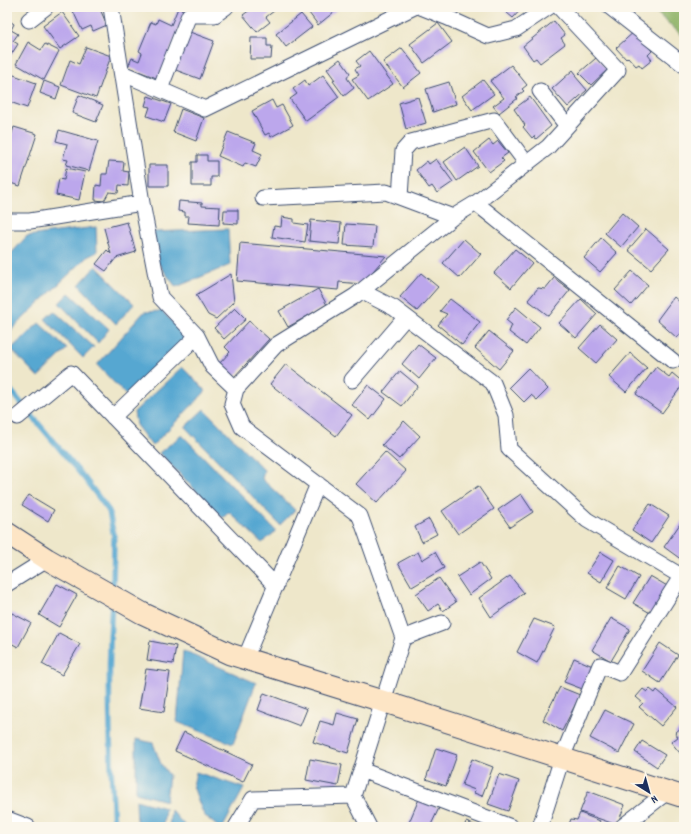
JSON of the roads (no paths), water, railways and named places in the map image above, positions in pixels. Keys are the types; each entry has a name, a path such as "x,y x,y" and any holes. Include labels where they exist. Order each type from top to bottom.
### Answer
{"street":[{"path":"29,20 46,7"},
{"path":"111,7 142,203 160,297 197,336 212,366 236,389"},
{"path":"160,89 189,15 215,15 226,7"},
{"path":"122,73 205,109 414,7"},
{"path":"421,7 446,16 488,36 516,29 549,7"},
{"path":"369,827 353,796 403,638 360,516 242,427 232,404 236,389 276,345 355,296 454,217 476,203 527,164 548,147 618,70 559,7"},
{"path":"610,7 684,65"},
{"path":"540,91 568,126"},
{"path":"400,197 404,151 411,142 494,120 527,164"},
{"path":"263,198 386,192 454,217"},
{"path":"7,221 30,221 142,203"},
{"path":"476,203 673,360"},
{"path":"361,291 394,308 494,383 506,415 509,449 587,520 683,574 620,673 600,665 562,758 540,827"},
{"path":"352,380 406,317"},
{"path":"113,417 197,336"},
{"path":"18,417 71,373 276,586"},
{"path":"245,659 318,484"},
{"path":"7,534 47,559 142,613 230,654 676,794"},
{"path":"7,584 47,559"},
{"path":"403,638 442,623"},
{"path":"361,770 511,827"},
{"path":"622,827 676,794"},
{"path":"236,827 253,799 353,796"},
{"path":"7,819 28,827"}],"water":[{"path":"96,227 97,252 87,257 7,334 7,258 27,236"},
{"path":"228,229 230,265 176,287 158,263 152,232"},
{"path":"96,266 134,304 116,324 79,285"},
{"path":"69,293 109,329 98,343 59,303"},
{"path":"54,311 94,347 83,358 45,319"},
{"path":"162,311 188,338 129,398 97,365 144,312"},
{"path":"39,323 67,349 38,377 11,349"},
{"path":"182,367 206,391 152,446 136,425 134,412"},
{"path":"204,409 264,470 262,479 295,510 280,525 185,427"},
{"path":"182,435 276,531 262,543 229,512 223,518 159,453"},
{"path":"183,651 256,683 233,744 177,722"},
{"path":"136,739 153,743 161,764 169,775 166,801 136,793"},
{"path":"196,772 244,788 223,827 218,827 204,815 193,786"},
{"path":"136,800 165,808 163,827 137,827"},
{"path":"171,810 186,827 169,827"}],"waterway":[{"path":"7,386 85,479 109,511 114,537 113,591"},
{"path":"112,601 110,629 110,714 114,827"}]}
